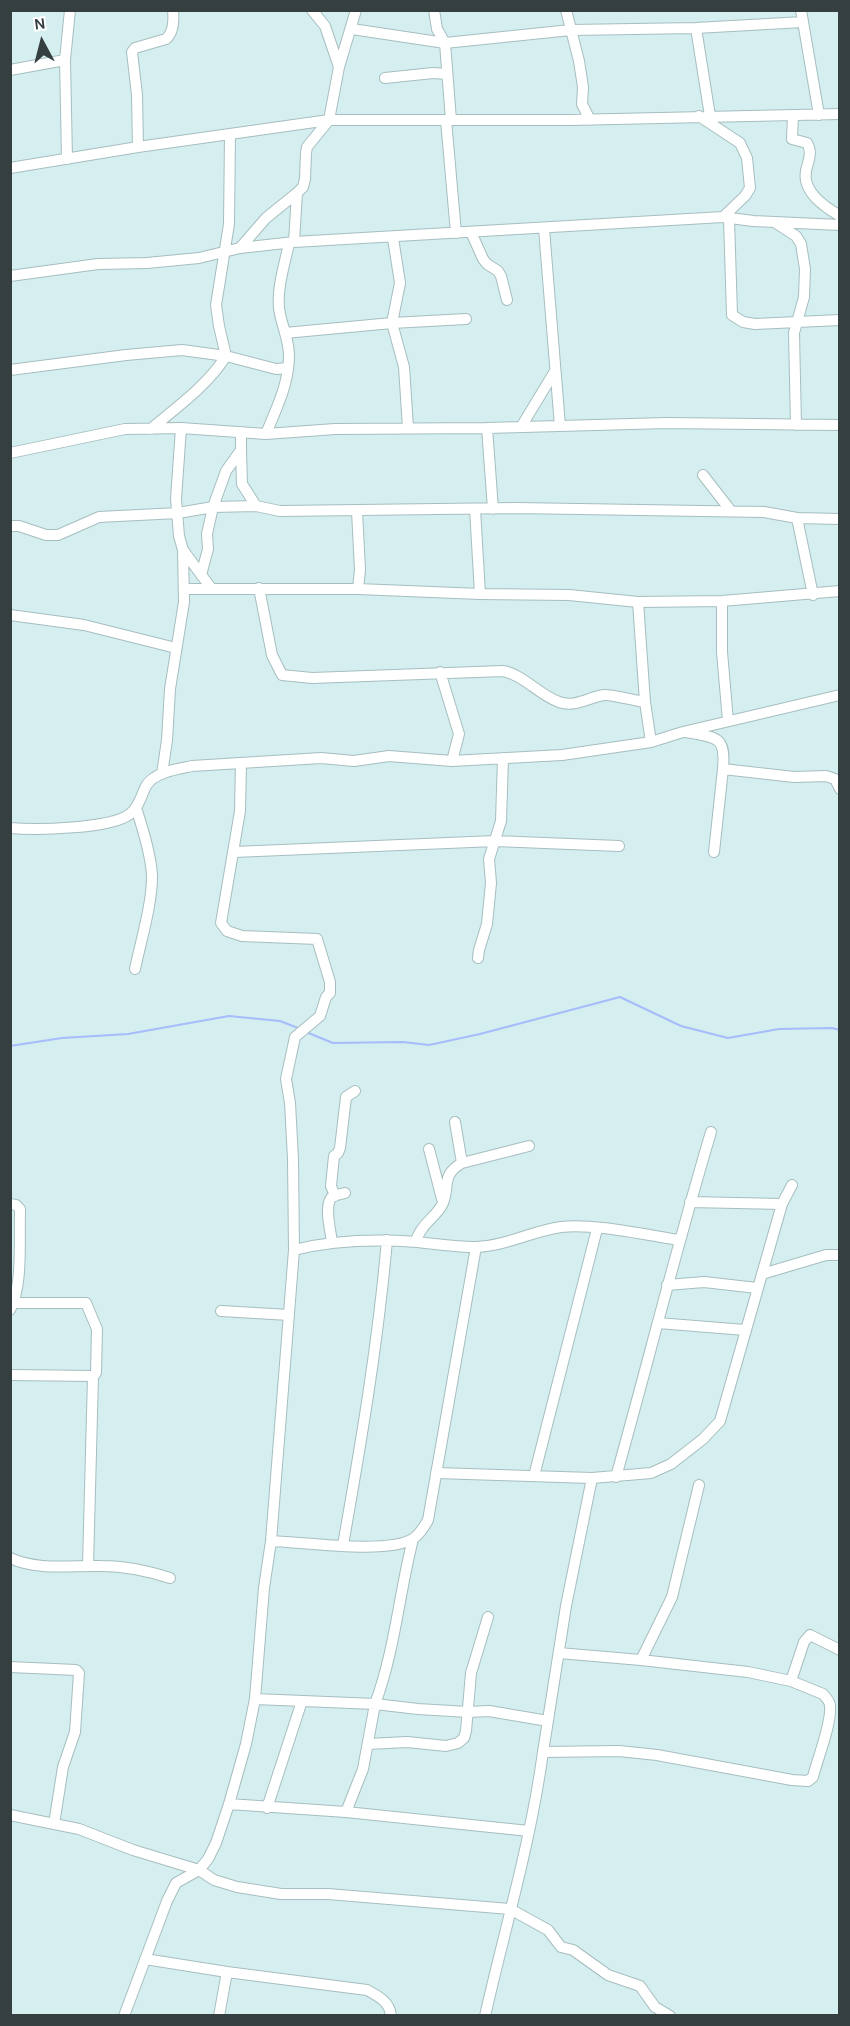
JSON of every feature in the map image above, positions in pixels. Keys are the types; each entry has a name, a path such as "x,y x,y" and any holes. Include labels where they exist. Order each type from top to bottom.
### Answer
{"street":[{"path":"67,159 64,60 70,10"},
{"path":"138,147 137,95 132,52 135,48 170,36 174,23 173,10"},
{"path":"312,10 325,26 339,67"},
{"path":"240,248 266,218 303,187 306,153 329,120 339,67 356,10"},
{"path":"434,10 437,29 445,43 456,233"},
{"path":"566,10 582,78 582,104 590,120"},
{"path":"352,29 445,43 572,30 696,28 802,16 819,115"},
{"path":"696,28 705,116 740,143 747,158 750,188 726,218 732,315 755,324 839,320"},
{"path":"10,70 64,60"},
{"path":"385,78 434,73 447,74"},
{"path":"10,168 329,120 590,120 840,114"},
{"path":"793,115 792,139 807,143 810,148 806,184 814,196 840,216"},
{"path":"151,429 199,390 216,372 226,356 216,305 229,224 230,135"},
{"path":"266,434 285,390 290,356 279,296 292,243 297,193"},
{"path":"13,272 199,258 240,248 292,243 471,232 726,218 840,225"},
{"path":"776,222 796,236 801,244 805,269 804,297 794,333 796,425"},
{"path":"801,244 810,224"},
{"path":"544,229 560,426"},
{"path":"471,232 487,264 498,271 501,276 507,300"},
{"path":"393,238 400,283 392,323 404,367 408,428"},
{"path":"285,333 466,319"},
{"path":"10,370 182,350 226,356 276,369 288,368"},
{"path":"520,427 555,370"},
{"path":"10,453 125,429 181,428 266,434 335,429 667,423 835,425 840,435"},
{"path":"162,774 184,589 177,490 181,428"},
{"path":"487,428 492,509"},
{"path":"241,432 242,484 256,506"},
{"path":"201,575 208,549 207,534 213,507 226,471 241,450"},
{"path":"703,475 731,511"},
{"path":"10,526 19,526 46,535 58,535 99,517 178,513 213,507 256,506 280,511 475,509 731,511 764,512 797,518 840,519"},
{"path":"475,509 480,594"},
{"path":"357,511 360,570 358,590"},
{"path":"797,518 813,595"},
{"path":"183,550 211,588"},
{"path":"259,588 272,655 282,675 312,678 440,672 513,672 530,685 562,703 575,704 607,694 645,702"},
{"path":"184,589 259,588 569,595 638,602 722,601 840,591"},
{"path":"722,601 722,652 728,721"},
{"path":"638,602 645,702 651,742"},
{"path":"10,615 84,625 176,648"},
{"path":"440,672 459,734 452,761"},
{"path":"10,828 80,826 129,816 136,808 147,784 162,774 192,766 321,758 354,761 389,756 452,761 562,756 651,742 683,732 840,695"},
{"path":"683,732 715,737 720,741 724,751 714,852"},
{"path":"478,958 487,924 491,883 489,859 501,821 503,758"},
{"path":"124,2016 156,1926 176,1883 199,1870 216,1843 246,1744 255,1699 264,1588 271,1541 294,1250 293,1159 290,1103 286,1079 295,1037 320,1016 326,997 330,993 330,982 317,939 242,936 227,931 221,923 240,811 241,763"},
{"path":"723,769 794,777 826,776 835,780 840,789"},
{"path":"135,969 152,876 143,828 136,808"},
{"path":"234,852 495,841 619,846"},
{"path":"332,1243 328,1210 330,1201 340,1194 332,1186 334,1156 340,1148 346,1097 354,1092"},
{"path":"455,1122 462,1162"},
{"path":"615,1477 679,1240 711,1132"},
{"path":"415,1242 422,1229 439,1211 443,1202 447,1177 453,1168 462,1162 529,1146"},
{"path":"429,1149 443,1202"},
{"path":"436,1473 592,1478 651,1473 671,1464 703,1439 720,1421 782,1204 792,1185"},
{"path":"690,1202 782,1204"},
{"path":"10,1204 20,1209 18,1279 12,1307 86,1303 97,1329 96,1373 93,1376 88,1565"},
{"path":"294,1250 332,1243 387,1240 476,1247 495,1245 560,1227 597,1228 679,1240"},
{"path":"534,1476 597,1228"},
{"path":"344,1545 375,1353 387,1240"},
{"path":"271,1541 380,1547 400,1544 413,1539 422,1531 428,1520 476,1247"},
{"path":"762,1274 826,1255 840,1255"},
{"path":"667,1285 705,1282 757,1288"},
{"path":"221,1311 288,1316"},
{"path":"658,1323 745,1330"},
{"path":"10,1375 93,1376"},
{"path":"485,2016 521,1871 537,1794 566,1606 592,1478"},
{"path":"641,1660 672,1597 699,1485"},
{"path":"346,1812 357,1787 375,1704 384,1681 413,1539"},
{"path":"10,1558 24,1564 88,1565 147,1571 170,1578"},
{"path":"368,1744 407,1742 446,1746 458,1743 464,1738 471,1673 488,1617"},
{"path":"791,1681 804,1642 810,1635 840,1650"},
{"path":"543,1752 619,1751 657,1755 808,1781 813,1777 828,1721 830,1704 827,1698 823,1694 791,1681 748,1672 559,1653"},
{"path":"10,1667 76,1670 79,1673 75,1732 63,1767 54,1824"},
{"path":"255,1699 375,1704 468,1712 489,1711 548,1721"},
{"path":"267,1808 302,1701"},
{"path":"828,1721 840,1720"},
{"path":"229,1804 346,1812 529,1831"},
{"path":"10,1815 79,1829 133,1850 199,1870 214,1880 237,1887 281,1894 328,1894 510,1909 548,1930 561,1947 573,1950 608,1975 640,1986 655,2007 670,2016"},
{"path":"145,1959 367,1990 383,1999 391,2010 391,2016"},
{"path":"219,2016 227,1972"}],"waterway":[{"path":"306,1032 333,1043 403,1042 429,1045 620,997 681,1026 728,1038 779,1029 832,1028 840,1030"},
{"path":"10,1046 62,1038 128,1034 229,1016 280,1021 298,1028"}]}
